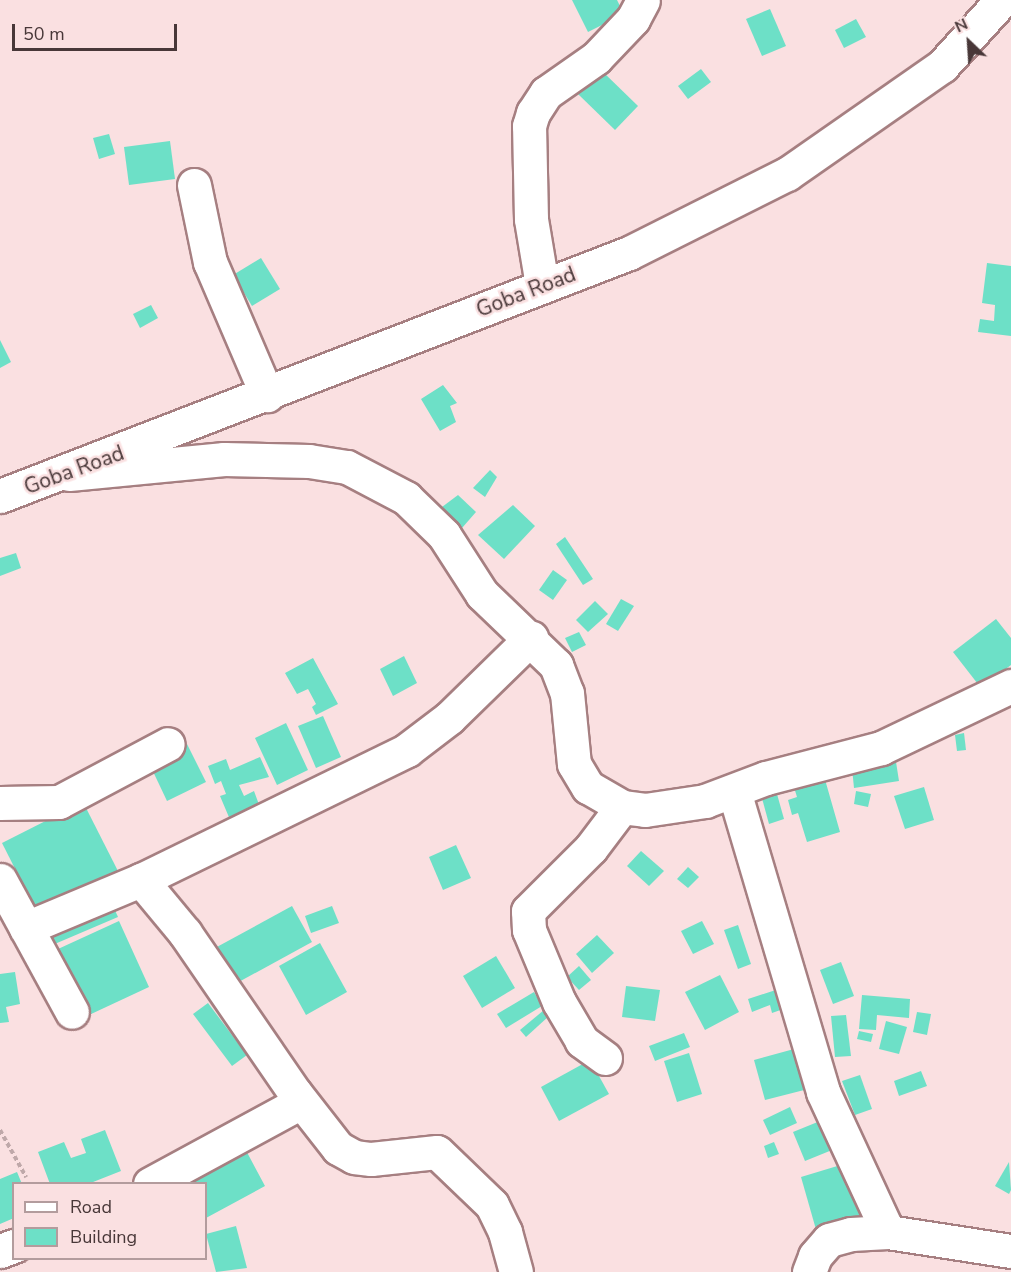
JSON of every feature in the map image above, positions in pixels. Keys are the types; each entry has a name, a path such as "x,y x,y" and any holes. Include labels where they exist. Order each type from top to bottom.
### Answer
{"street":[{"path":"542,285 531,219 529,126 533,112 546,93 596,58 633,19 644,0"},
{"name":"Goba Road","path":"0,496 64,474 542,285 629,253 787,174 942,66 1002,0"},
{"path":"194,185 210,262 267,395"},
{"path":"64,474 269,458 347,468 406,498 426,513 482,594 531,638 562,677 571,750 581,778 588,787 622,807 662,809 734,791 766,777 887,746 1011,686"},
{"path":"26,928 141,880 407,750 450,718 531,638"},
{"path":"0,803 59,802 168,744"},
{"path":"734,791 823,1092 888,1232"},
{"path":"605,1058 582,1041 559,1002 529,930 528,911 591,848 622,807"},
{"path":"141,880 234,1000 301,1102 338,1148 354,1157 371,1159 431,1150 444,1156 492,1205 505,1232 516,1272"},
{"path":"3,896 26,928 72,1012"},
{"path":"154,1182 301,1102"},
{"path":"809,1272 815,1256 829,1240 851,1234 888,1232 1011,1251"}],"path":[{"path":"0,1130 26,1176"}],"building":[{"path":"572,0 617,0 624,14 588,32"},
{"path":"770,9 786,46 762,56 746,19"},
{"path":"856,19 866,37 844,48 835,30"},
{"path":"701,69 711,82 688,99 678,86"},
{"path":"601,70 638,106 615,130 578,94"},
{"path":"109,134 115,154 99,159 93,138"},
{"path":"170,141 175,179 129,185 124,147"},
{"path":"261,258 280,289 252,306 233,275"},
{"path":"987,263 1011,266 1011,336 978,332 980,319 994,321 995,305 982,303"},
{"path":"151,305 158,318 140,328 133,314"},
{"path":"0,340 11,362 0,368"},
{"path":"443,385 457,403 450,406 456,422 440,431 421,399"},
{"path":"490,470 497,477 485,497 473,488"},
{"path":"458,495 476,512 462,528 442,507"},
{"path":"513,505 535,526 504,559 478,535"},
{"path":"565,537 593,579 583,585 556,544"},
{"path":"16,553 21,568 0,576 0,558"},
{"path":"553,570 567,580 553,600 539,590"},
{"path":"621,599 634,606 618,631 606,624"},
{"path":"595,601 608,614 588,632 576,620"},
{"path":"996,619 1011,638 1011,665 981,688 953,652"},
{"path":"579,632 586,645 572,652 565,638"},
{"path":"404,656 417,683 393,696 380,669"},
{"path":"313,658 338,704 316,715 312,707 316,704 308,689 297,694 285,673"},
{"path":"323,716 341,757 316,768 298,726"},
{"path":"286,723 308,770 277,785 255,738"},
{"path":"964,733 966,750 957,751 955,735"},
{"path":"187,744 206,782 167,801 149,763"},
{"path":"260,757 269,777 239,785 244,796 254,791 261,810 231,822 220,796 226,794 221,781 215,784 208,766 226,759 230,770"},
{"path":"896,762 899,781 854,788 852,768"},
{"path":"824,776 840,832 807,842 798,813 792,815 788,800 797,797 793,784"},
{"path":"775,787 784,819 769,824 760,791"},
{"path":"924,787 934,820 905,829 894,796"},
{"path":"856,791 871,794 868,807 854,804"},
{"path":"83,802 120,875 39,916 2,843"},
{"path":"456,845 471,878 443,890 429,857"},
{"path":"641,851 664,871 649,886 627,866"},
{"path":"688,867 699,877 688,888 677,879"},
{"path":"109,897 118,917 50,946 42,927"},
{"path":"292,906 312,942 235,984 215,948"},
{"path":"332,906 339,923 311,933 305,916"},
{"path":"119,921 149,987 89,1015 58,949"},
{"path":"702,921 714,944 693,954 681,931"},
{"path":"738,925 751,964 738,969 724,930"},
{"path":"597,935 614,953 592,973 576,954"},
{"path":"320,943 347,992 306,1015 279,966"},
{"path":"496,956 515,988 482,1008 463,976"},
{"path":"841,962 854,996 833,1004 820,970"},
{"path":"579,966 591,980 579,990 567,977"},
{"path":"15,972 20,1004 6,1007 9,1022 0,1023 0,974"},
{"path":"720,975 739,1012 705,1030 685,992"},
{"path":"626,986 660,990 655,1021 622,1017"},
{"path":"782,988 789,1007 772,1013 770,1005 752,1012 748,999"},
{"path":"534,992 542,1006 506,1028 497,1014"},
{"path":"862,995 910,999 909,1018 877,1015 876,1030 859,1029"},
{"path":"208,1003 247,1055 232,1066 193,1014"},
{"path":"544,1010 549,1016 526,1037 520,1030"},
{"path":"917,1012 931,1014 927,1035 913,1032"},
{"path":"846,1015 851,1056 835,1057 831,1016"},
{"path":"886,1021 907,1027 899,1054 879,1049"},
{"path":"859,1031 873,1034 871,1042 857,1039"},
{"path":"684,1033 690,1047 655,1061 649,1046"},
{"path":"805,1046 816,1087 765,1100 754,1060"},
{"path":"689,1053 702,1094 677,1102 664,1061"},
{"path":"590,1060 609,1094 559,1121 541,1087"},
{"path":"921,1071 927,1086 899,1096 894,1081"},
{"path":"860,1075 872,1109 855,1115 842,1081"},
{"path":"790,1107 797,1123 770,1135 763,1120"},
{"path":"825,1119 837,1148 805,1161 793,1132"},
{"path":"105,1130 121,1171 93,1182 49,1182 38,1152 64,1142 71,1158 86,1153 81,1139"},
{"path":"241,1141 265,1186 207,1217 207,1182 184,1182"},
{"path":"774,1142 779,1154 768,1158 764,1146"},
{"path":"1009,1162 1011,1190 1009,1194 995,1186"},
{"path":"844,1164 861,1220 817,1233 801,1177"},
{"path":"17,1172 21,1182 12,1182 12,1219 0,1224 0,1179"},
{"path":"236,1226 247,1268 216,1272 207,1234"}]}
